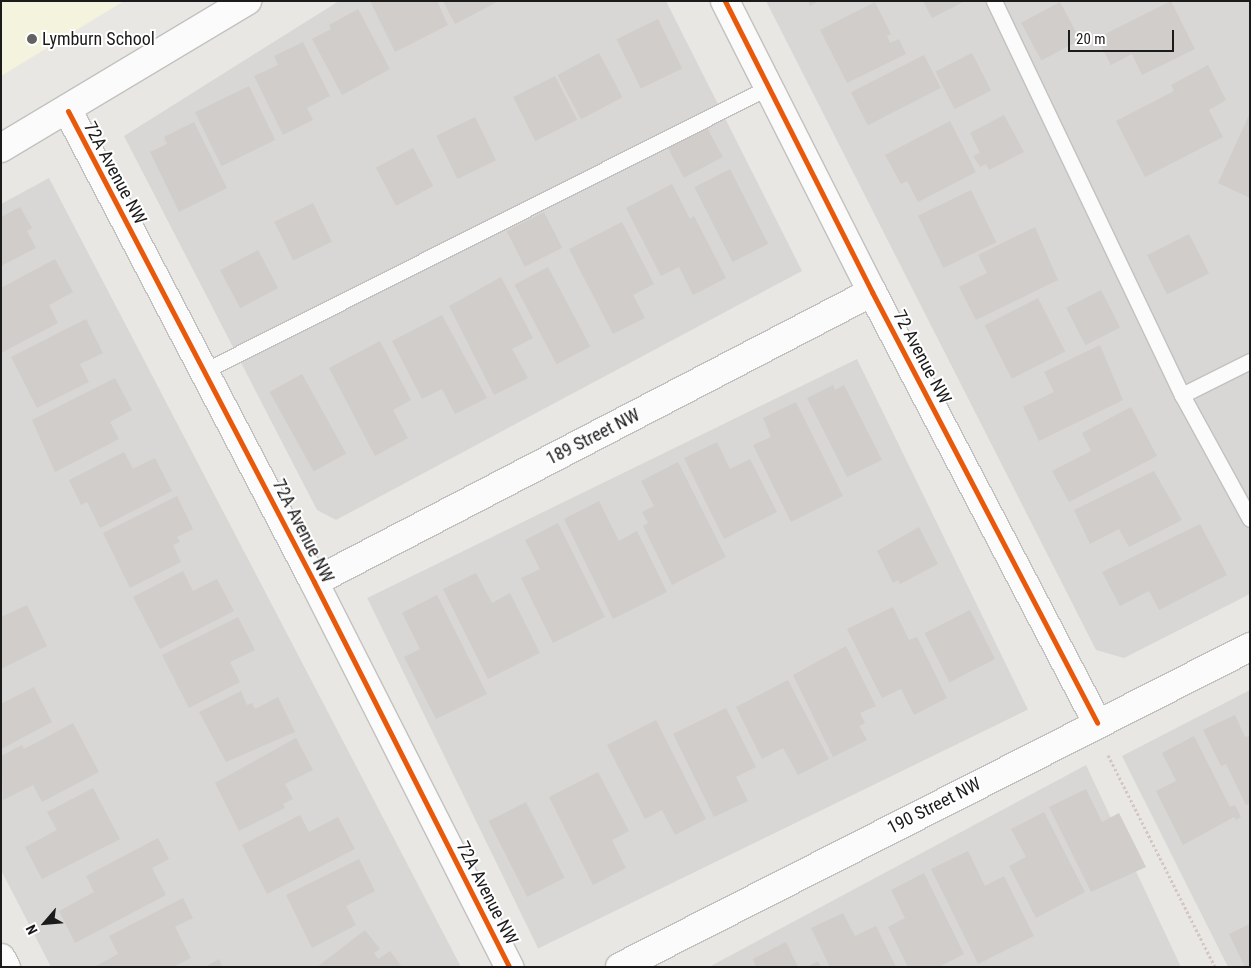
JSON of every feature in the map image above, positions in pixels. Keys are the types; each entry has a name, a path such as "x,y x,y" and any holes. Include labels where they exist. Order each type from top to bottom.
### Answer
{"street":[{"path":"1,148 68,112 247,1"},
{"name":"72 Avenue NW","path":"726,1 872,292 1095,724"},
{"name":"72A Avenue NW","path":"68,112 314,582 509,967"},
{"name":"189 Street NW","path":"314,582 872,292"},
{"name":"190 Street NW","path":"620,967 1095,724 1250,648"},
{"path":"1,958 6,967"}],"lane":[{"path":"994,1 1182,395 1250,519"},
{"path":"204,372 769,87"},
{"path":"1182,395 1250,361"}],"path":[{"path":"1095,724 1215,967"}],"shaded area":[{"name":"Lymburn School","path":"1,1 124,1 1,76"},
{"path":"339,1 666,1 802,271 336,520 317,510 124,136"},
{"path":"766,1 1250,1 1250,594 1124,658 1096,650"},
{"path":"49,178 460,967 51,967 1,870 1,204"},
{"path":"857,359 1028,710 538,948 367,598"},
{"path":"1250,690 1250,967 1228,967 1122,756"},
{"path":"1086,765 1181,967 709,967"}],"building":[{"path":"370,1 437,1 448,25 395,52"},
{"path":"443,1 499,1 455,24"},
{"path":"808,1 819,1 810,6"},
{"path":"923,1 965,1 932,18"},
{"path":"1171,1 1195,49 1142,75 1132,54 1111,65 1097,38"},
{"path":"875,2 891,34 887,36 890,43 899,39 906,54 847,83 820,30"},
{"path":"1060,2 1080,40 1041,61 1021,23"},
{"path":"358,9 390,69 342,95 312,39 331,29 329,25"},
{"path":"658,19 682,68 641,89 617,39"},
{"path":"303,42 330,96 307,108 313,120 283,135 254,76 278,65 274,56"},
{"path":"599,53 622,97 581,119 558,75"},
{"path":"972,53 991,90 955,109 935,72"},
{"path":"924,55 941,88 868,125 851,92"},
{"path":"1208,65 1226,100 1209,110 1223,137 1145,177 1116,121 1174,91 1171,85"},
{"path":"555,76 577,120 535,141 513,97"},
{"path":"249,86 275,140 221,166 195,112"},
{"path":"1250,113 1250,198 1218,183"},
{"path":"1004,115 1024,152 989,170 986,164 980,167 973,156 980,153 970,133"},
{"path":"475,117 496,160 457,179 436,136"},
{"path":"703,120 723,157 684,178 664,141"},
{"path":"950,121 976,172 918,202 907,181 901,184 885,155"},
{"path":"194,122 227,188 179,212 150,152 167,144 164,137"},
{"path":"413,148 433,186 396,206 376,168"},
{"path":"730,169 768,244 732,262 694,187"},
{"path":"672,184 690,219 694,216 726,278 693,295 679,267 661,276 626,208"},
{"path":"971,190 996,242 943,268 918,216"},
{"path":"313,203 332,242 293,260 274,222"},
{"path":"20,207 32,228 27,231 36,248 1,266 1,217"},
{"path":"544,212 562,248 525,267 507,231"},
{"path":"622,222 654,284 633,295 645,318 613,334 569,249"},
{"path":"1035,227 1058,280 976,320 959,287 987,273 978,255"},
{"path":"1189,234 1209,273 1167,295 1147,255"},
{"path":"258,250 278,288 240,308 220,270"},
{"path":"55,259 73,292 49,305 58,323 1,353 1,288"},
{"path":"548,267 590,346 557,364 514,285"},
{"path":"501,277 533,338 512,349 528,378 494,395 449,306"},
{"path":"1101,290 1120,327 1085,345 1066,308"},
{"path":"1038,298 1065,351 1012,379 985,325"},
{"path":"442,315 487,398 455,414 442,389 422,399 392,341"},
{"path":"86,319 103,353 80,364 89,382 37,408 11,357"},
{"path":"380,341 411,400 393,410 408,438 375,456 329,368"},
{"path":"1100,345 1123,400 1039,441 1023,407 1054,392 1044,372"},
{"path":"302,374 346,454 314,472 270,392"},
{"path":"115,378 132,410 110,422 119,439 55,472 32,420"},
{"path":"833,385 835,390 844,385 882,460 847,477 807,398"},
{"path":"796,402 843,496 791,522 753,445 771,437 763,418"},
{"path":"1131,407 1157,456 1069,502 1052,471 1091,451 1082,433"},
{"path":"717,442 730,469 750,459 777,512 724,539 684,458"},
{"path":"124,452 133,469 155,458 172,491 100,528 87,502 81,505 69,480"},
{"path":"678,462 726,557 672,585 643,526 648,523 642,512 654,506 641,481"},
{"path":"1154,471 1182,520 1129,547 1119,529 1090,544 1074,510"},
{"path":"177,496 193,529 177,537 180,542 173,545 181,562 130,588 103,533"},
{"path":"599,501 619,541 637,531 667,592 613,619 564,519"},
{"path":"558,523 605,617 553,643 521,578 540,569 525,540"},
{"path":"1200,524 1227,575 1159,610 1149,591 1120,606 1102,572"},
{"path":"919,527 938,564 900,584 898,580 893,583 877,551"},
{"path":"183,571 193,591 217,579 234,611 160,649 133,597"},
{"path":"476,573 492,603 510,593 540,653 488,679 443,589"},
{"path":"437,595 487,694 436,719 404,657 420,649 402,613"},
{"path":"27,605 47,646 1,669 1,617"},
{"path":"893,607 909,640 917,637 947,698 914,715 901,689 882,698 847,629"},
{"path":"970,610 995,659 950,682 925,633"},
{"path":"238,617 255,650 230,662 240,682 189,708 162,655"},
{"path":"846,646 876,706 860,713 865,723 859,726 867,740 833,757 793,675"},
{"path":"788,680 829,759 798,775 783,748 762,759 736,707"},
{"path":"34,687 52,722 1,749 1,704"},
{"path":"241,691 247,705 252,703 255,709 278,697 295,732 226,762 199,712"},
{"path":"726,708 756,767 736,777 748,801 714,817 673,734"},
{"path":"1235,715 1245,737 1250,736 1250,804 1246,805 1226,764 1221,766 1203,730"},
{"path":"656,720 706,819 675,835 662,810 645,819 607,745"},
{"path":"73,723 99,772 42,802 33,785 3,800 1,756 22,745 24,749"},
{"path":"1194,736 1230,807 1235,805 1241,817 1236,820 1234,817 1183,845 1156,791 1176,781 1162,753"},
{"path":"296,738 313,770 285,784 293,799 283,804 285,808 239,831 215,783"},
{"path":"598,772 629,831 612,840 626,868 593,885 549,797"},
{"path":"93,788 120,839 42,879 25,847 57,830 47,812"},
{"path":"1086,789 1102,822 1119,813 1146,867 1091,892 1049,807"},
{"path":"526,802 565,878 527,897 489,821"},
{"path":"1044,812 1085,892 1036,918 1009,866 1026,857 1011,829"},
{"path":"300,815 309,832 338,817 355,849 267,894 242,845"},
{"path":"158,838 169,859 152,868 166,895 75,943 59,911 94,892 86,876"},
{"path":"968,851 985,886 1004,876 1034,936 978,964 931,869"},
{"path":"359,859 375,891 346,906 356,925 312,948 286,895"},
{"path":"924,873 964,954 939,967 908,967 888,927 905,918 891,890"},
{"path":"183,898 193,918 175,927 191,958 173,967 94,967 118,954 109,936"},
{"path":"843,913 855,936 876,926 896,967 830,967 811,928"},
{"path":"1250,924 1250,967 1245,967 1229,934"},
{"path":"365,930 380,949 374,953 378,959 390,951 402,967 317,967"},
{"path":"786,942 798,967 756,967 753,959"},
{"path":"219,959 222,967 205,967"},
{"path":"818,961 821,967 807,967"}],"cycle path":[{"path":"725,1 872,292 1097,723"},
{"path":"68,111 314,582 509,967"}],"place":[{"name":"Lymburn School","path":"32,39"}]}
